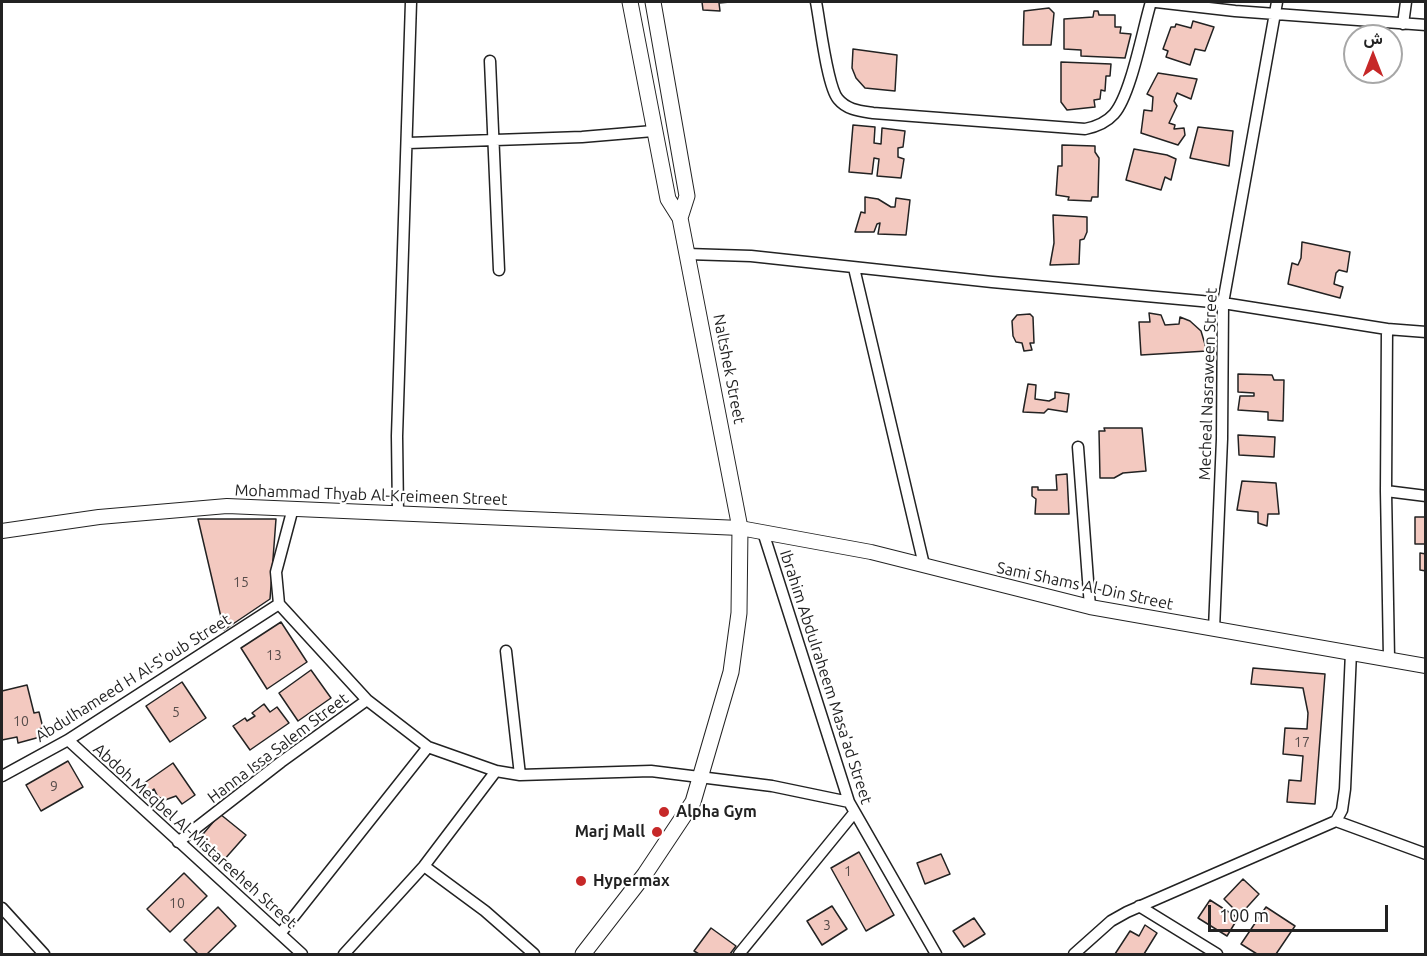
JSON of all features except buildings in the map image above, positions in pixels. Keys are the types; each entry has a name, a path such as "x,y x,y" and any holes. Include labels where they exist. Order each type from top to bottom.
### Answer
{"main road":[{"name":"Naltshek Street","path":"583,954 678,829 693,802 702,779 731,672 739,613 740,528 680,218 668,199 653,131 630,2"},
{"name":"Naltshek Street","path":"653,2 687,196 680,218"}],"street":[{"path":"398,513 397,436 411,2"},
{"path":"816,2 831,81 837,98 846,106 873,113 1084,129 1107,121 1118,108 1133,68 1151,2"},
{"path":"1156,2 1276,7 1425,25"},
{"path":"1403,24 1406,2"},
{"name":"Mecheal Nasraween Street","path":"1214,628 1222,439 1223,303 1276,7"},
{"path":"490,61 499,270"},
{"path":"408,143 582,137 653,131"},
{"path":"687,254 751,256 1223,303 1387,329 1425,332"},
{"path":"854,268 924,565"},
{"path":"1387,329 1386,491 1389,658"},
{"path":"1078,447 1090,607"},
{"path":"1386,491 1425,496"},
{"name":"Mohammad Thyab Al-Kreimeen Street","path":"2,531 165,510 227,506 740,528"},
{"path":"293,508 276,572 279,604 367,700 428,747 496,771 520,775 651,771 780,788 849,802"},
{"name":"Sami Shams Al-Din Street","path":"740,528 871,552 1090,607 1425,666"},
{"name":"Ibrahim Abdulraheem Masa'ad Street","path":"763,532 849,802 936,954"},
{"name":"Abdulhameed H Al-S'oub Street","path":"2,776 68,740 279,604"},
{"path":"506,651 520,775"},
{"path":"1074,954 1112,921 1139,906 1336,820 1342,810 1345,789 1351,652"},
{"name":"Hanna Issa Salem Street","path":"178,842 281,762 367,700"},
{"name":"Abdoh Meqbel Al-Mistareeheh Street","path":"68,740 302,954"},
{"path":"280,934 428,747"},
{"path":"344,954 424,866 496,771"},
{"path":"739,954 854,813"},
{"path":"1336,820 1425,854"},
{"path":"424,866 485,911 534,954"},
{"path":"1139,906 1217,954"},
{"path":"2,908 44,954"}],"place":[{"name":"Alpha Gym","path":"664,812"},
{"name":"Marj Mall","path":"657,832"},
{"name":"Hypermax","path":"581,881"}]}
